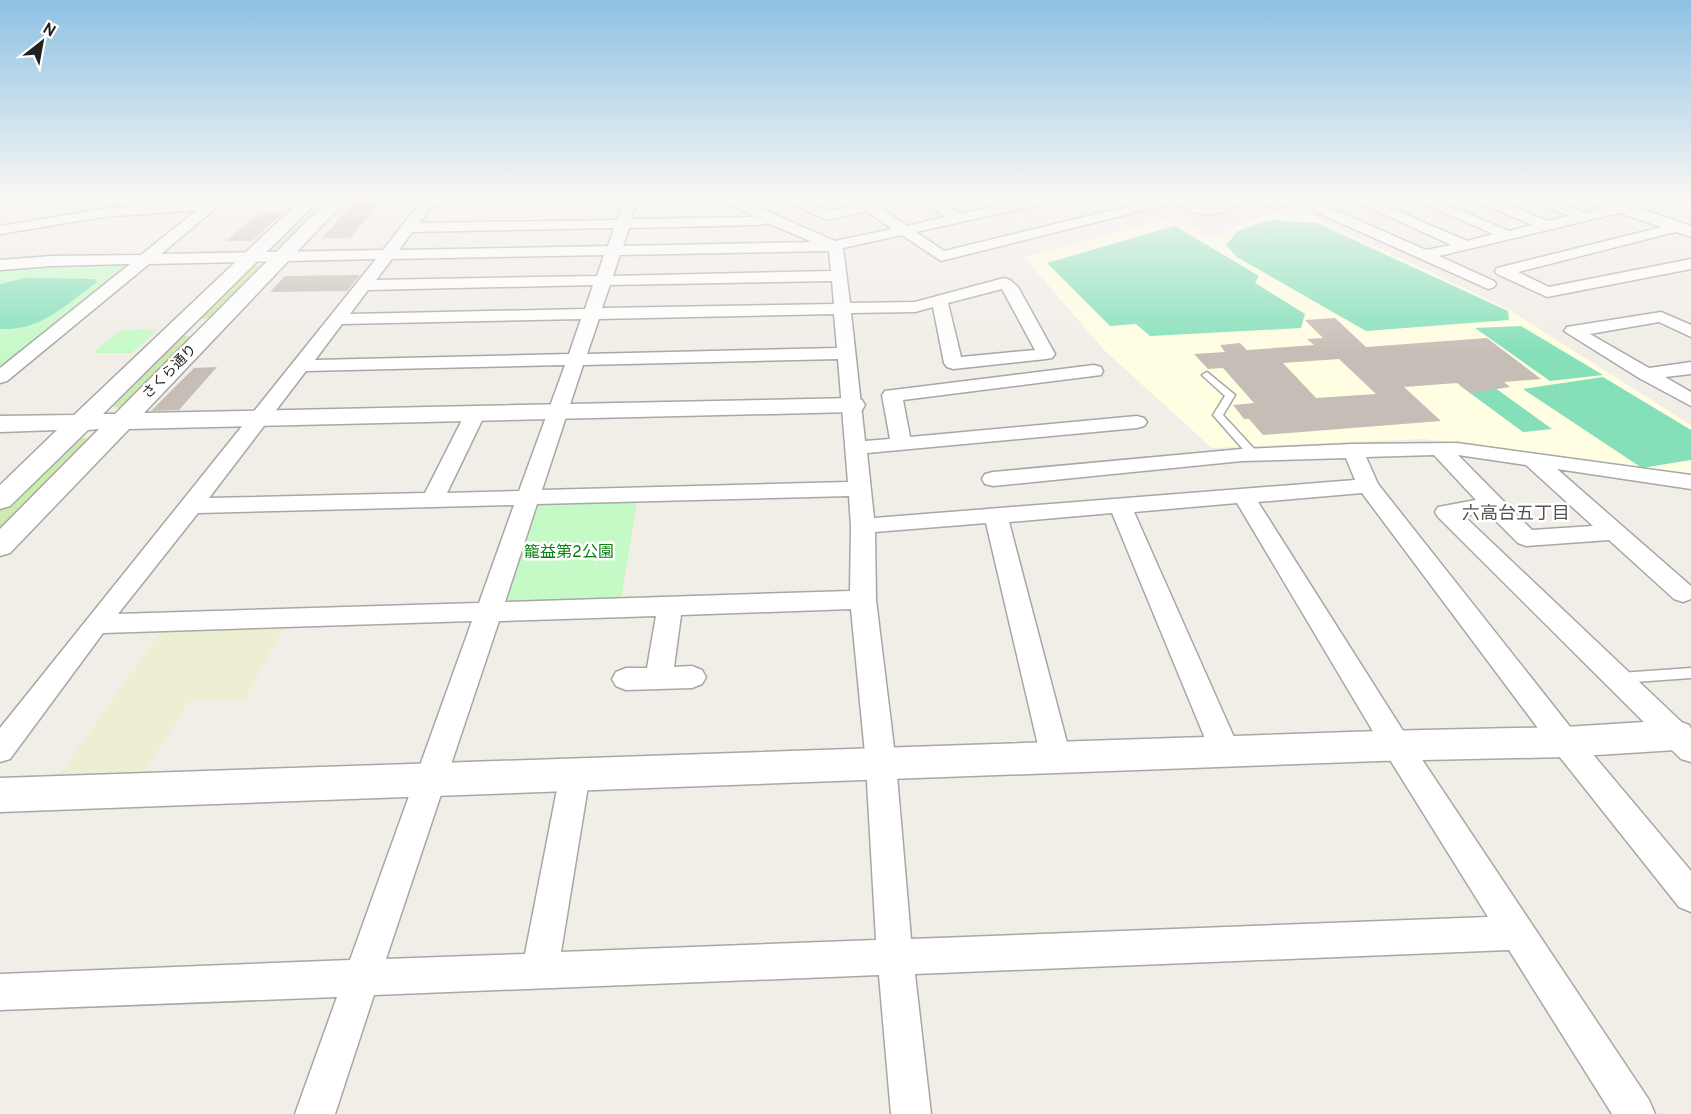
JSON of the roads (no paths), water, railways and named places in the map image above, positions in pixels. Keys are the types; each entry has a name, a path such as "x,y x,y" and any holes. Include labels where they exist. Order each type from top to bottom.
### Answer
{"street":[{"path":"0,377 158,249"},
{"name":"さくら通り","path":"0,500 260,249"},
{"name":"さくら通り","path":"0,546 292,249"},
{"path":"0,750 96,624 192,506 392,249"},
{"path":"0,265 51,261 669,249"},
{"path":"836,249 853,405 858,489 863,526 863,600 881,764 895,958 911,1114"},
{"path":"932,249 941,255 967,249"},
{"path":"1412,249 1488,284"},
{"path":"1426,255 1449,249"},
{"path":"1598,249 1503,271 1547,292 1691,264"},
{"path":"315,1114 613,250"},
{"path":"365,285 840,276"},
{"path":"337,319 915,307 1004,283 1010,287 1046,354 953,363 942,306 937,302"},
{"path":"1691,332 1662,317 1573,331 1691,400"},
{"path":"299,366 846,353"},
{"path":"1646,374 1691,368"},
{"path":"901,444 892,395 1094,371"},
{"path":"0,424 853,405"},
{"path":"432,501 476,412"},
{"path":"856,448 1137,422"},
{"path":"993,479 1253,454 1440,449 1691,482"},
{"path":"1440,449 1526,538 1615,532"},
{"path":"1353,450 1368,486 1565,742 1691,896"},
{"path":"1533,460 1683,593"},
{"path":"863,526 1368,486"},
{"path":"192,506 858,489"},
{"path":"1244,495 1397,746 1635,1114"},
{"path":"1493,505 1446,512 1619,678 1683,743"},
{"path":"1121,507 1226,753"},
{"path":"996,516 1056,758"},
{"path":"96,624 863,600"},
{"path":"659,677 670,606"},
{"path":"626,679 692,677"},
{"path":"0,795 1397,746 1565,742 1683,743"},
{"path":"540,970 575,774"},
{"path":"0,992 363,976 895,958 1516,933"}],"lane":[{"path":"1207,375 1230,395 1218,415 1253,454"},
{"path":"1619,678 1691,673"}],"district":[{"name":"六高台五丁目","path":"1516,514"}],"park label":[{"name":"籠益第2公園","path":"569,553"}]}
